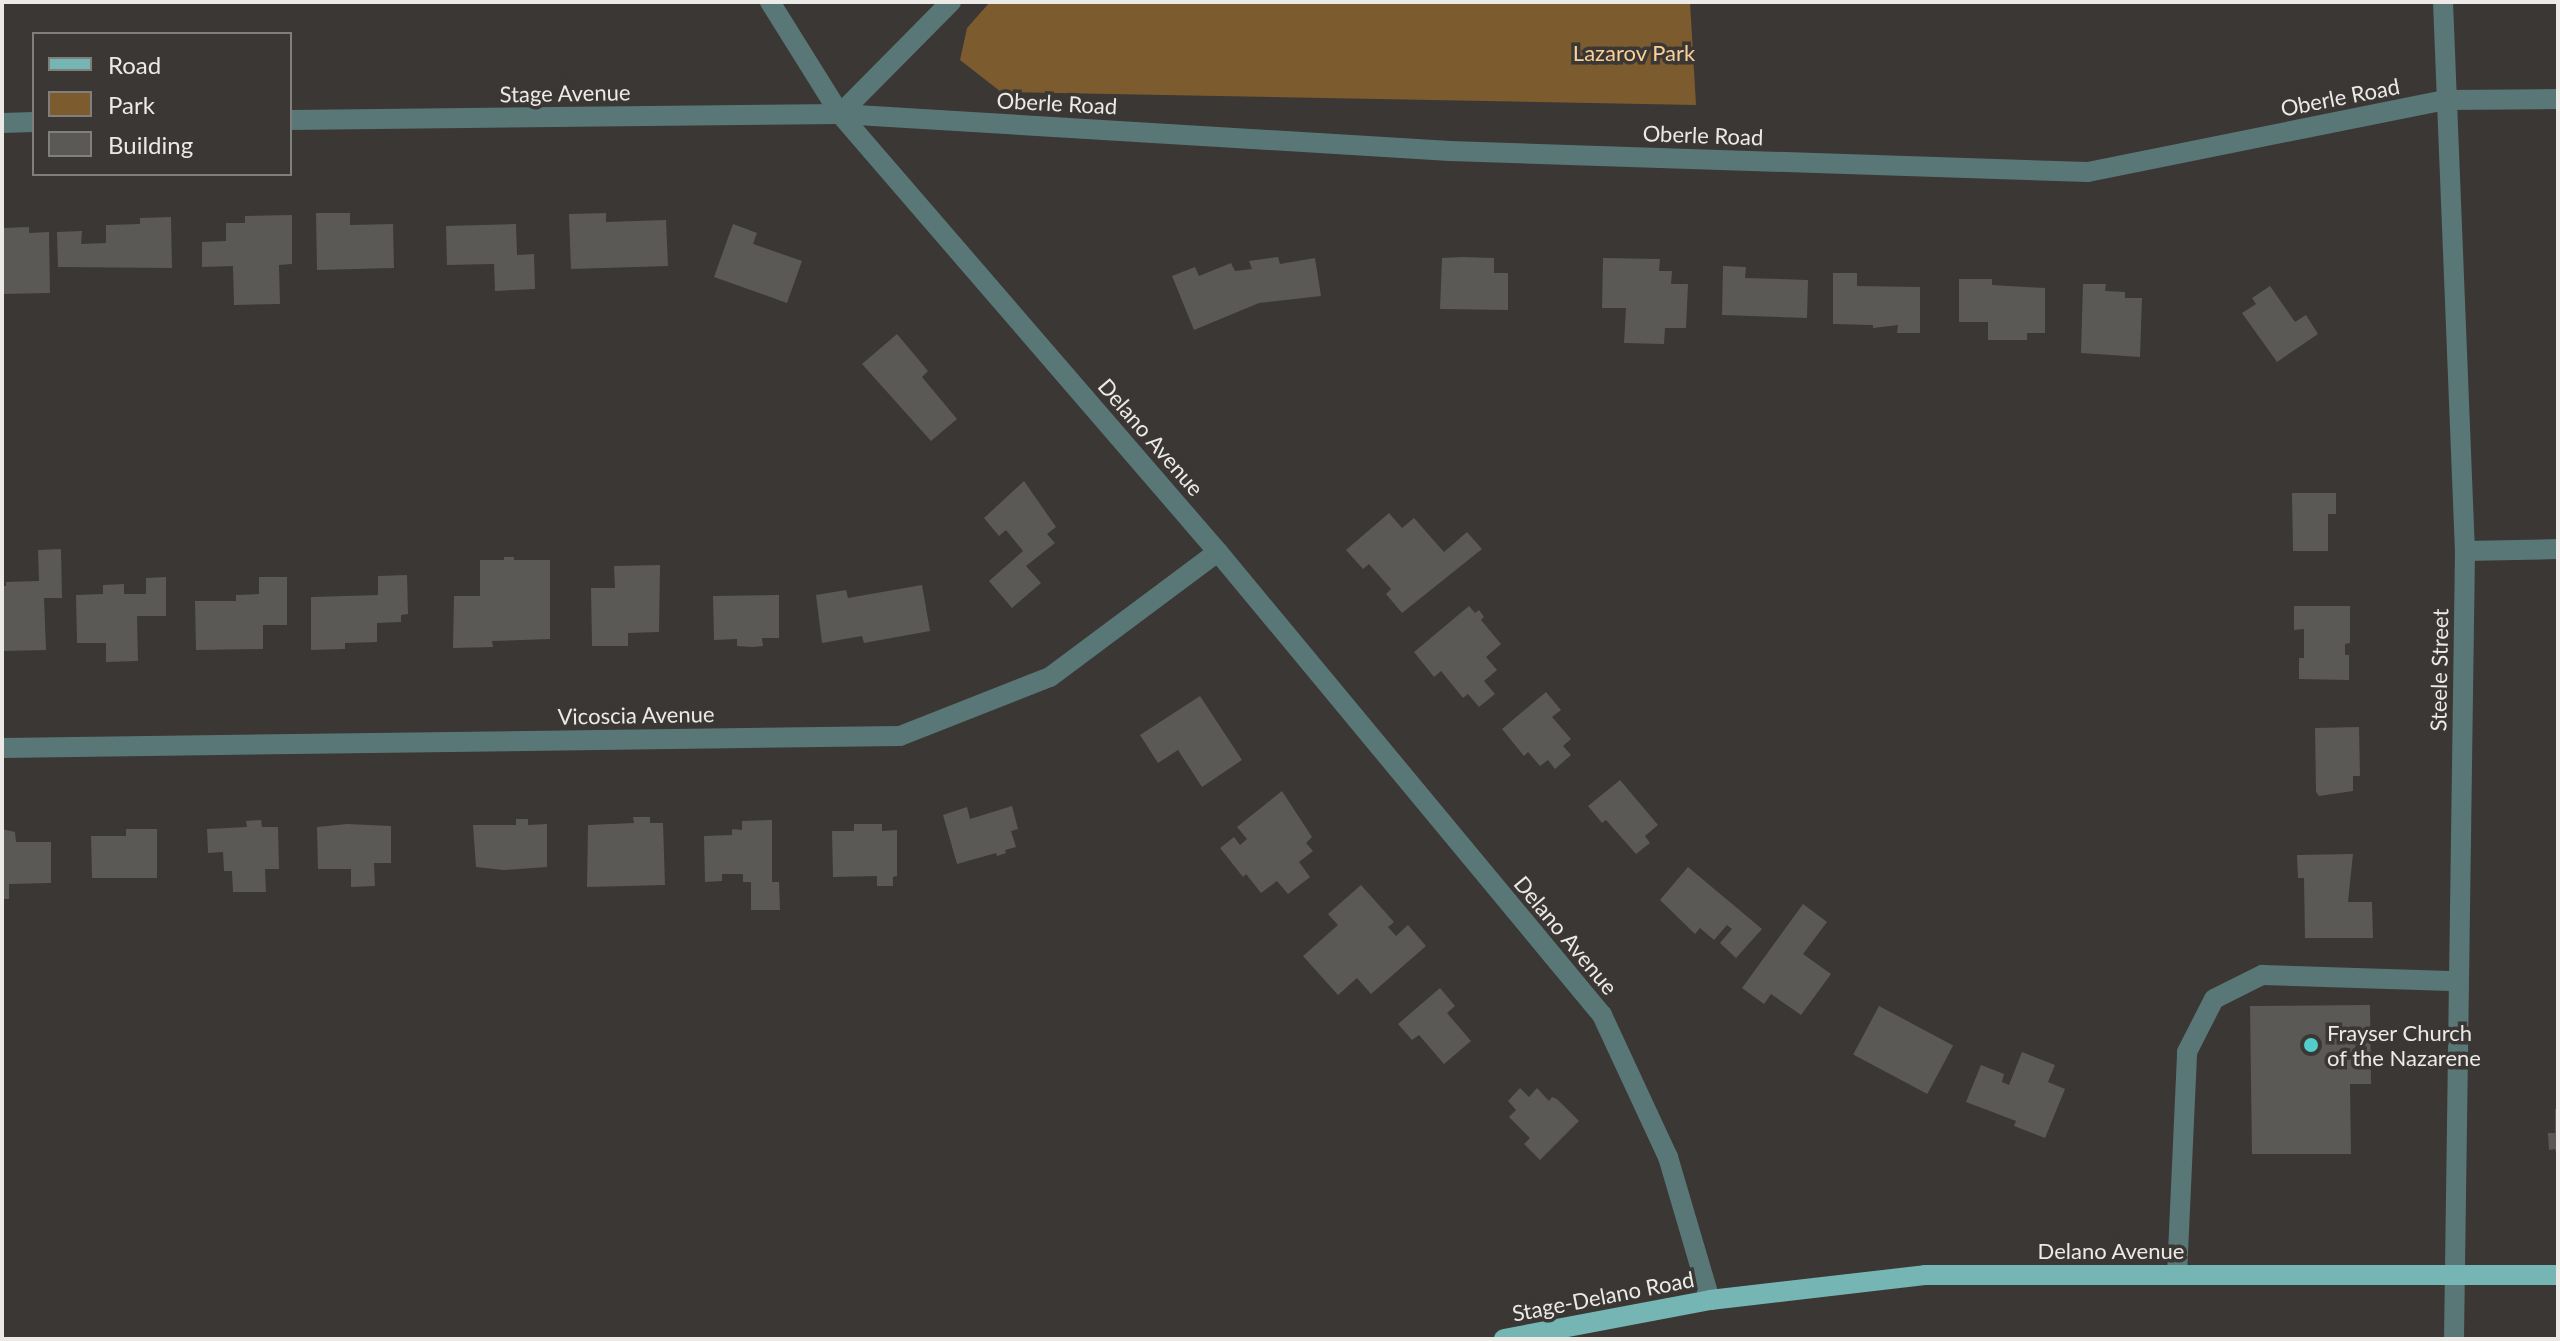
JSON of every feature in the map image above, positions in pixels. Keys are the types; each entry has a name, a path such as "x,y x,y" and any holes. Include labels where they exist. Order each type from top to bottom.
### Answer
{"main road":[{"name":"Delano Avenue","path":"1710,1300 1925,1275 2558,1275"},
{"name":"Stage-Delano Road","path":"1504,1339 1710,1300"}],"street":[{"name":"Delano Avenue","path":"770,2 840,114 1218,552 1602,1015 1668,1157 1710,1300"},
{"path":"840,114 951,2"},
{"name":"Steele Street","path":"2443,2 2465,551 2452,1274 2454,1339"},
{"name":"Oberle Road","path":"840,114 1450,151 2088,172 2446,100 2558,99"},
{"name":"Stage Avenue","path":"292,120 840,114"},
{"path":"2,123 32,122"},
{"path":"2465,551 2558,549"},
{"name":"Vicoscia Avenue","path":"2,748 900,736 1050,677 1218,552"},
{"path":"2177,1275 2187,1052 2214,999 2262,975 2458,981"}],"green space":[{"name":"Lazarov Park","path":"990,2 1690,2 1696,105 1001,92 960,60 967,28"}],"building":[{"path":"316,213 350,213 350,225 393,224 394,268 317,270"},
{"path":"606,213 606,222 666,220 668,266 571,269 569,214"},
{"path":"292,215 292,264 279,265 280,304 234,305 233,266 202,267 202,242 226,241 226,223 245,223 245,216"},
{"path":"171,217 172,268 58,267 57,232 82,231 81,244 106,243 106,225 140,224 140,218"},
{"path":"516,224 517,255 534,254 535,289 495,291 494,264 447,265 446,226"},
{"path":"733,224 757,233 753,244 802,261 787,303 714,277"},
{"path":"29,227 29,233 49,232 50,293 2,294 2,228"},
{"path":"1278,257 1280,264 1315,258 1321,296 1259,303 1194,330 1172,276 1195,267 1199,276 1231,263 1235,271 1252,269 1249,261"},
{"path":"1442,258 1494,258 1494,273 1508,273 1508,310 1440,309"},
{"path":"1603,258 1660,259 1659,271 1672,271 1671,284 1688,284 1686,328 1665,328 1664,344 1624,343 1626,308 1602,308"},
{"path":"1723,266 1746,267 1745,278 1808,280 1807,318 1722,315"},
{"path":"1833,273 1857,273 1857,286 1920,287 1920,333 1897,333 1898,325 1873,328 1873,325 1833,324"},
{"path":"1959,279 1992,279 1992,285 2045,288 2045,333 2027,333 2027,340 1988,340 1988,322 1959,322"},
{"path":"2083,284 2106,284 2105,291 2125,292 2125,298 2142,298 2140,357 2081,353"},
{"path":"2270,286 2295,322 2306,315 2318,334 2277,362 2242,313 2256,304 2252,298"},
{"path":"897,334 928,371 922,377 957,419 931,441 862,364"},
{"path":"1024,481 1056,527 1047,534 1055,543 1026,566 1041,583 1012,608 989,581 1023,551 1006,530 999,536 984,518"},
{"path":"2292,493 2336,493 2336,514 2328,514 2328,551 2293,551"},
{"path":"1389,513 1402,528 1414,518 1444,552 1467,532 1482,549 1402,613 1386,594 1391,589 1369,564 1363,569 1346,550"},
{"path":"61,549 62,598 44,598 46,650 2,651 2,586 6,586 6,582 39,581 38,550"},
{"path":"504,557 550,560 550,639 492,641 493,647 453,648 454,596 480,596 480,560 504,560"},
{"path":"660,565 659,632 628,633 628,646 592,646 591,588 615,588 614,566"},
{"path":"407,575 408,614 401,615 401,622 377,623 377,642 345,643 345,649 311,650 311,597 378,595 378,576"},
{"path":"166,577 166,616 137,616 138,661 106,662 106,643 77,643 76,595 103,594 103,585 124,584 124,594 146,594 146,578"},
{"path":"259,577 287,577 287,625 263,625 263,649 196,650 195,601 236,601 236,595 259,594"},
{"path":"922,585 930,631 864,643 862,636 822,643 816,595 846,590 848,598"},
{"path":"779,595 779,638 762,638 763,646 752,647 737,646 737,639 714,640 713,596"},
{"path":"1469,606 1475,613 1479,610 1484,617 1481,620 1501,644 1486,657 1497,670 1484,681 1495,694 1479,707 1468,694 1463,698 1441,671 1434,677 1414,652"},
{"path":"2294,606 2350,606 2350,643 2345,644 2345,655 2349,655 2349,680 2299,679 2299,658 2304,658 2304,629 2294,630"},
{"path":"1546,692 1561,710 1552,717 1571,739 1563,746 1571,755 1555,769 1548,760 1540,766 1528,752 1524,756 1502,729"},
{"path":"1200,696 1242,760 1202,787 1178,750 1158,763 1140,735"},
{"path":"2359,727 2360,776 2353,776 2353,791 2319,796 2316,792 2315,728"},
{"path":"1620,780 1658,825 1645,836 1650,843 1636,854 1606,820 1602,823 1588,806"},
{"path":"1282,791 1312,837 1306,843 1313,851 1299,862 1310,877 1288,894 1277,881 1261,893 1246,874 1243,877 1220,848 1234,837 1240,845 1247,839 1237,827"},
{"path":"1012,806 1018,829 1011,831 1016,847 997,856 996,853 957,864 943,815 967,807 970,819"},
{"path":"633,817 650,817 650,823 663,823 665,885 587,887 588,825 634,823"},
{"path":"516,819 528,819 528,825 547,824 547,867 504,870 476,867 473,825 516,825"},
{"path":"261,820 262,827 278,827 279,869 265,869 266,892 233,892 232,871 224,871 223,852 208,853 207,829 247,827 246,821"},
{"path":"772,820 772,882 779,882 780,910 751,910 751,882 743,882 743,874 722,874 722,881 705,882 704,836 732,835 732,829 742,830 742,821"},
{"path":"347,824 391,826 391,863 374,863 375,886 351,887 351,869 318,869 317,827"},
{"path":"854,824 882,824 882,831 897,830 897,876 893,877 893,886 877,886 877,876 833,877 832,831 854,831"},
{"path":"2,829 15,832 16,842 51,842 51,883 9,884 9,899 2,899"},
{"path":"126,829 157,829 157,878 92,878 91,836 126,836"},
{"path":"2353,854 2348,902 2372,902 2373,938 2305,938 2304,878 2298,878 2297,855"},
{"path":"1688,867 1762,929 1736,958 1720,943 1732,929 1727,925 1714,940 1700,928 1695,934 1660,900"},
{"path":"1361,885 1394,922 1388,927 1396,936 1408,925 1426,946 1371,994 1357,978 1338,995 1303,956 1338,925 1328,914"},
{"path":"1803,904 1827,922 1803,954 1831,974 1801,1015 1771,994 1764,1004 1742,988"},
{"path":"1440,988 1455,1006 1447,1013 1471,1041 1444,1064 1419,1035 1412,1040 1398,1024"},
{"name":"Frayser Church of the Nazarene","path":"2370,1005 2371,1084 2350,1084 2351,1154 2252,1154 2250,1006"},
{"path":"1879,1006 1953,1045 1927,1094 1853,1055"},
{"path":"2022,1052 2055,1065 2048,1082 2065,1089 2045,1138 2014,1126 2016,1121 1966,1102 1981,1065 2004,1074 2002,1082 2009,1085"},
{"path":"1520,1088 1529,1097 1537,1088 1549,1101 1552,1097 1557,1099 1579,1121 1540,1160 1524,1144 1530,1138 1509,1117 1516,1110 1508,1101"},
{"path":"2555,1109 2558,1109 2558,1159 2555,1149 2549,1150 2548,1133 2555,1133"}],"place":[{"name":"Frayser Church of the Nazarene","path":"2311,1045"}]}
